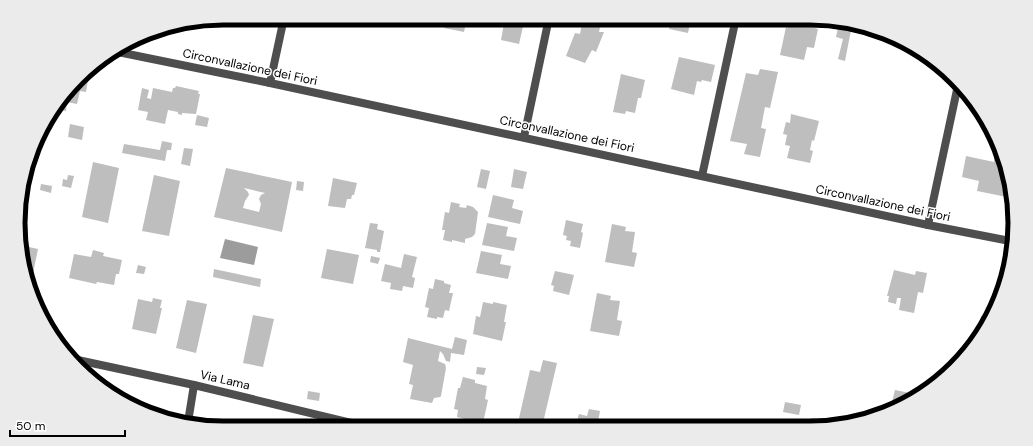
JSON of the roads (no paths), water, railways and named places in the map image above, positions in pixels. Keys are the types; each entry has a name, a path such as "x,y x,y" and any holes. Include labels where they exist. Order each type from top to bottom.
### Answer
{"street":[{"path":"270,83 282,25"},
{"path":"524,137 548,25"},
{"path":"702,176 734,25"},
{"name":"Circonvallazione dei Fiori","path":"122,53 524,137 928,225 1007,240"},
{"path":"928,225 957,90"},
{"name":"Via Lama","path":"81,361 194,385 343,421"},
{"path":"189,418 194,385"}]}
